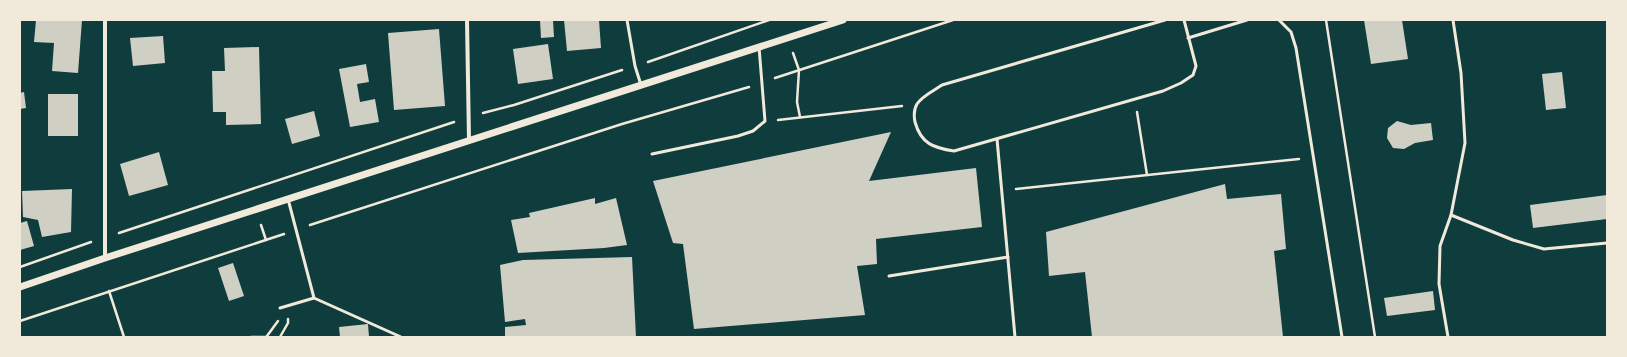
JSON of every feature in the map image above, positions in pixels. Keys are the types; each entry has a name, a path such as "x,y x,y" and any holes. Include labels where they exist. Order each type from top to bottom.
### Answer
{"street":[{"path":"105,20 105,258"},
{"path":"467,20 469,140"},
{"path":"20,287 105,258 843,20"}],"lane":[{"path":"627,20 635,66 641,85"},
{"path":"1165,20 942,86 917,104 914,116 917,131 925,141 937,148 954,151 1135,99 1181,84 1193,75 1196,66 1184,20"},
{"path":"1188,38 1247,20"},
{"path":"1279,20 1291,32 1296,48 1342,337"},
{"path":"1448,337 1439,284 1440,246 1451,215 1465,143 1461,73 1453,20"},
{"path":"652,154 738,136 753,131 766,121 759,47"},
{"path":"997,138 1015,337"},
{"path":"288,199 314,298"},
{"path":"1451,215 1513,240 1544,249 1607,243"},
{"path":"889,276 1008,257"},
{"path":"280,308 314,298 401,337"}],"path":[{"path":"20,267 105,237 468,117 514,105 635,66 769,20"},
{"path":"20,321 622,124 762,83 953,20"},
{"path":"1326,20 1375,337"},
{"path":"799,70 797,102 800,117"},
{"path":"1135,99 1147,175"},
{"path":"766,121 917,104"},
{"path":"1002,190 1314,157"},
{"path":"109,292 124,337"},
{"path":"251,337 267,336 277,323 280,308"}],"building":[{"path":"36,20 82,20 78,73 52,71 54,43 34,42"},
{"path":"540,20 553,20 554,37 541,38"},
{"path":"564,20 599,20 601,48 567,51"},
{"path":"1364,20 1402,20 1408,59 1371,64"},
{"path":"439,29 445,106 394,110 388,33"},
{"path":"163,36 165,63 133,66 130,38"},
{"path":"548,44 553,79 518,84 513,49"},
{"path":"259,47 261,124 226,125 226,112 213,112 212,71 225,71 224,48"},
{"path":"366,64 369,82 357,84 360,102 375,99 379,122 350,127 339,69"},
{"path":"1562,72 1566,108 1546,110 1542,74"},
{"path":"24,92 26,108 20,109 20,93"},
{"path":"48,94 78,94 78,136 48,136"},
{"path":"314,111 320,136 292,144 285,119"},
{"path":"1397,121 1411,125 1431,123 1433,140 1415,143 1404,149 1393,148 1387,138 1388,128"},
{"path":"891,132 869,181 976,168 982,227 876,239 877,264 857,266 865,315 694,329 683,244 673,243 653,181"},
{"path":"159,152 168,185 129,196 120,164"},
{"path":"1225,184 1227,199 1281,194 1286,249 1274,251 1283,337 1092,337 1085,272 1049,276 1046,232"},
{"path":"72,189 71,232 42,237 38,220 23,217 22,191"},
{"path":"1607,195 1607,219 1533,228 1530,205"},
{"path":"595,198 595,204 616,198 627,245 604,248 518,253 511,220 530,217 529,213"},
{"path":"27,221 34,246 20,250 20,223"},
{"path":"632,257 636,337 505,337 505,327 526,325 525,319 505,322 500,265 523,260"},
{"path":"233,263 244,296 229,301 218,268"},
{"path":"1433,291 1435,310 1387,316 1384,298"},
{"path":"368,324 369,337 340,337 339,327"}]}
